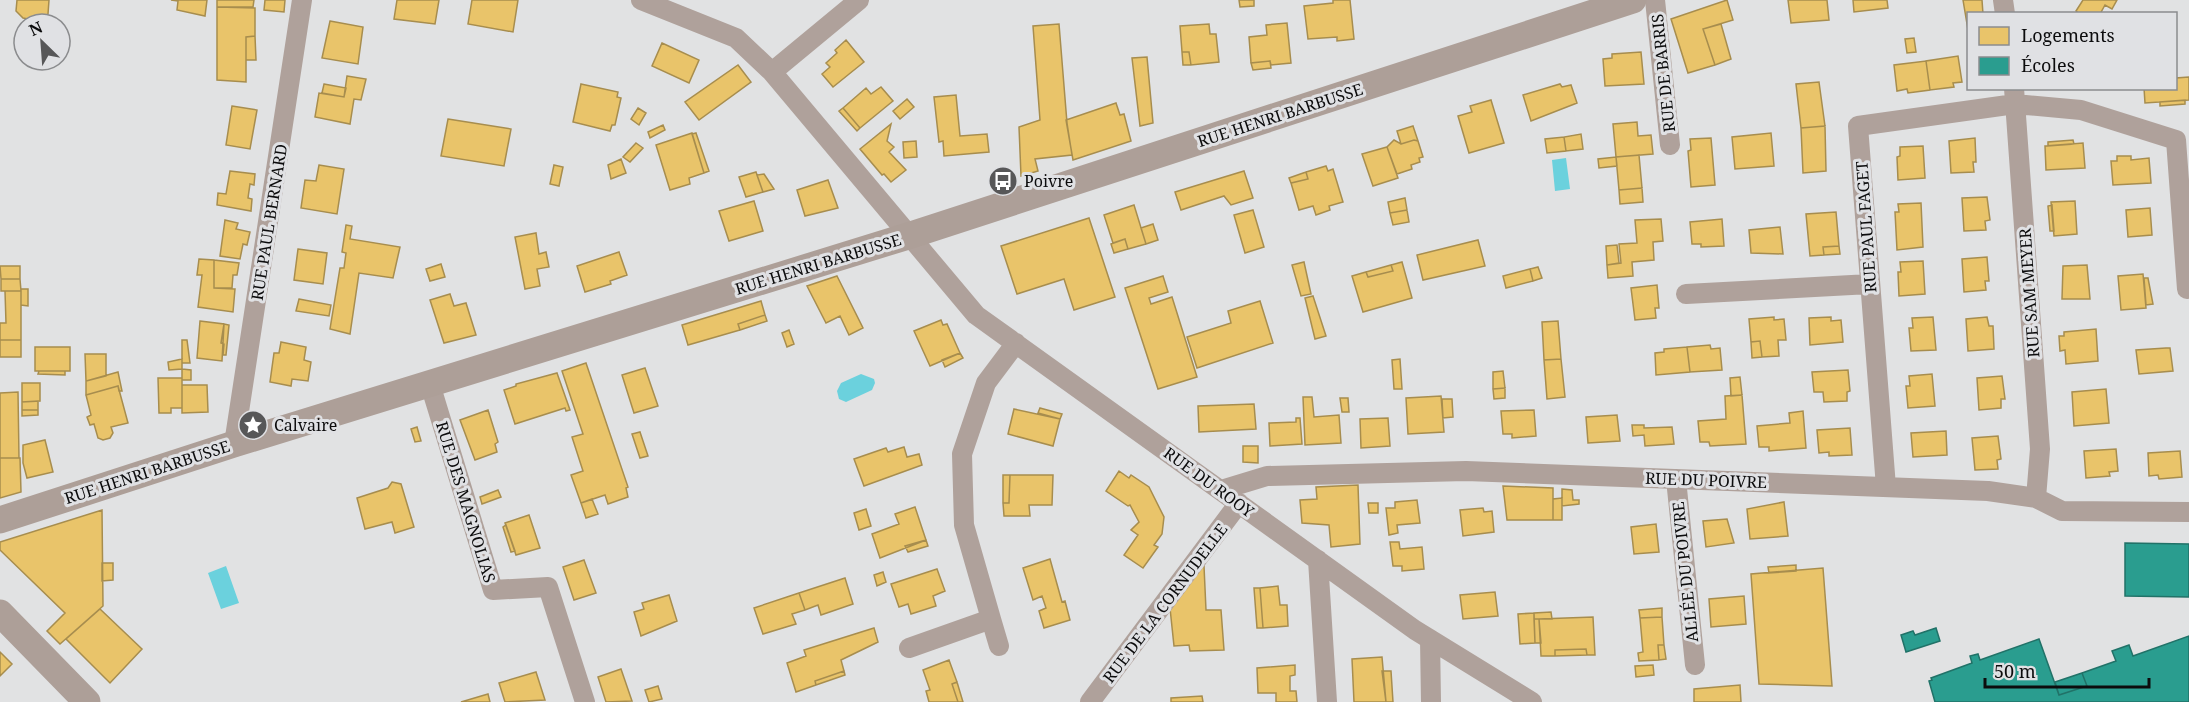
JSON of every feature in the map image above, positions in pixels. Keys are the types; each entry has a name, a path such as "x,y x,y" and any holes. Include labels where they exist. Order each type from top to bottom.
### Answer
{"main road":[{"name":"RUE HENRI BARBUSSE","path":"0,520 234,444 908,236 1633,0"},
{"path":"0,613 87,702"}],"street":[{"name":"RUE PAUL BERNARD","path":"234,444 302,0"},
{"name":"RUE DU ROOY","path":"641,0 736,38 772,72 976,315 1430,639 1532,702"},
{"path":"772,72 859,0"},
{"name":"RUE DE BARRIS","path":"1655,0 1670,146"},
{"path":"2015,96 2081,110 2182,142 2187,289"},
{"name":"RUE PAUL FAGET","path":"1886,487 1858,126 2015,96"},
{"name":"RUE SAM MEYER","path":"2015,96 2040,450 2036,498"},
{"path":"1686,294 1870,284"},
{"path":"999,646 964,525 962,454 986,383 1016,343"},
{"name":"RUE DES MAGNOLIAS","path":"430,384 493,590 548,587 585,702"},
{"name":"RUE DU POIVRE","path":"1221,490 1267,476 1466,471 1988,491 2036,498 2062,511 2189,512"},
{"name":"ALLÉE DU POIVRE","path":"1676,479 1695,665"},
{"name":"RUE DE LA CORNUDELLE","path":"1090,702 1239,503"},
{"path":"1318,560 1328,702"},
{"path":"909,648 991,619"},
{"path":"1430,639 1431,702"}],"water":[{"path":"1566,158 1570,189 1555,191 1552,160"},
{"path":"861,374 874,379 872,390 846,402 839,399 837,391 841,383"},
{"path":"226,566 239,603 221,609 208,573"}],"building: Logements":[{"path":"17,0 49,0 48,12 16,11"},
{"path":"171,0 207,0 205,16 177,10 178,1"},
{"path":"217,0 254,0 253,7 217,7"},
{"path":"265,0 285,0 284,12 264,10"},
{"path":"397,0 439,0 435,24 394,19"},
{"path":"472,0 518,0 513,32 468,24"},
{"path":"1239,0 1254,0 1254,6 1240,7"},
{"path":"1333,0 1350,0 1354,39 1337,41 1337,37 1308,39 1304,6 1333,3"},
{"path":"1727,0 1733,20 1703,29 1715,65 1688,73 1671,19"},
{"path":"1788,0 1827,0 1829,20 1791,23"},
{"path":"1853,0 1887,0 1888,8 1854,12"},
{"path":"1963,0 1982,0 1983,12 1967,12 1967,24"},
{"path":"2083,0 2117,0 2112,9 2105,5 2101,12 2076,11"},
{"path":"217,7 255,8 255,36 246,37 246,82 217,80"},
{"path":"330,21 363,27 358,64 322,58"},
{"path":"1287,23 1291,63 1271,65 1270,61 1251,63 1249,37 1267,35 1266,25"},
{"path":"1059,24 1067,123 1072,155 1035,159 1038,171 1021,176 1019,127 1040,120 1033,26"},
{"path":"1209,24 1210,34 1216,34 1219,62 1191,65 1189,52 1182,52 1180,26"},
{"path":"1721,24 1731,59 1715,65 1703,29"},
{"path":"255,36 256,60 246,60 246,37"},
{"path":"1914,38 1916,52 1907,53 1905,39"},
{"path":"846,40 864,62 833,87 822,74 830,67 826,63 837,53 835,50"},
{"path":"662,43 699,60 689,83 652,66"},
{"path":"1182,52 1189,52 1191,65 1183,65"},
{"path":"1641,52 1644,84 1605,86 1603,59 1612,58 1612,54"},
{"path":"1958,56 1962,82 1953,83 1954,87 1930,90 1926,61"},
{"path":"1147,57 1153,123 1140,126 1132,58"},
{"path":"1270,61 1271,68 1253,70 1251,63"},
{"path":"1926,61 1930,90 1908,93 1907,89 1897,91 1894,65"},
{"path":"738,65 751,82 699,120 685,102"},
{"path":"347,76 366,79 361,100 354,99 350,124 315,117 319,93 344,97"},
{"path":"2189,77 2189,100 2145,103 2144,90 2177,90 2177,78"},
{"path":"1819,82 1825,126 1801,128 1796,84"},
{"path":"324,84 346,88 344,97 322,93"},
{"path":"581,84 618,92 617,97 621,98 615,125 612,125 610,131 573,122"},
{"path":"1560,84 1562,87 1571,85 1577,103 1531,121 1523,95"},
{"path":"881,87 893,101 860,128 843,108 866,88 871,94"},
{"path":"956,95 960,136 987,134 989,152 944,156 943,141 939,142 934,97"},
{"path":"907,99 914,107 900,119 893,111"},
{"path":"1491,100 1504,143 1469,153 1458,116 1472,112 1470,106"},
{"path":"2185,100 2185,104 2160,106 2160,102"},
{"path":"1116,103 1120,115 1124,114 1131,141 1073,160 1066,120"},
{"path":"232,106 257,110 250,149 226,145"},
{"path":"638,108 646,113 639,125 631,119"},
{"path":"843,108 860,128 857,131 839,111"},
{"path":"448,119 511,129 504,166 441,156"},
{"path":"1637,122 1638,136 1651,135 1653,154 1616,157 1613,124"},
{"path":"891,124 887,141 894,147 889,152 906,170 891,182 860,149"},
{"path":"663,125 665,130 650,138 648,132"},
{"path":"1413,126 1418,141 1401,144 1397,131"},
{"path":"1825,126 1826,171 1803,173 1801,128"},
{"path":"692,133 704,173 689,178 690,184 670,190 656,145"},
{"path":"696,133 709,171 704,173 692,134"},
{"path":"1771,133 1774,166 1735,169 1732,137"},
{"path":"1581,134 1583,149 1566,151 1564,137"},
{"path":"1564,137 1566,151 1547,153 1545,139"},
{"path":"1711,138 1715,185 1691,187 1688,151 1691,150 1690,139"},
{"path":"1975,138 1974,172 1951,173 1949,141"},
{"path":"1394,140 1401,144 1418,141 1423,157 1419,158 1420,162 1411,165 1412,169 1397,174 1387,147"},
{"path":"2073,140 2074,144 2048,146 2048,142"},
{"path":"916,141 917,157 904,158 903,142"},
{"path":"636,143 643,148 630,162 623,157"},
{"path":"2083,143 2085,168 2046,170 2045,146"},
{"path":"1923,146 1925,178 1898,180 1897,157 1900,156 1900,147"},
{"path":"1387,147 1398,178 1373,186 1362,154"},
{"path":"1639,155 1642,188 1619,190 1616,157"},
{"path":"2117,156 2131,156 2131,160 2149,158 2151,183 2113,185 2111,161 2117,161"},
{"path":"1616,157 1617,166 1599,168 1598,159"},
{"path":"621,159 626,173 611,179 608,165"},
{"path":"319,165 344,169 337,214 301,208 305,180 316,181"},
{"path":"554,165 563,167 559,186 550,184"},
{"path":"1326,166 1328,171 1333,169 1343,202 1329,206 1330,210 1316,215 1313,206 1299,210 1291,183 1308,179 1306,172"},
{"path":"230,171 255,174 254,185 250,184 248,198 252,199 251,211 217,205 218,193 226,194"},
{"path":"1244,171 1253,198 1231,205 1224,196 1181,210 1175,192"},
{"path":"756,172 763,192 746,197 739,177"},
{"path":"1306,172 1308,179 1291,183 1289,178"},
{"path":"764,174 774,189 763,192 757,175"},
{"path":"828,180 838,208 805,216 797,190"},
{"path":"1642,188 1643,202 1620,204 1619,190"},
{"path":"1987,197 1990,220 1985,221 1986,230 1964,231 1962,198"},
{"path":"1405,198 1407,210 1390,213 1388,202"},
{"path":"754,201 763,231 729,241 719,211"},
{"path":"2075,201 2077,234 2054,236 2051,202"},
{"path":"1921,203 1923,247 1897,250 1895,212 1899,212 1898,204"},
{"path":"1134,205 1146,244 1128,249 1125,239 1113,243 1104,215"},
{"path":"2052,205 2054,231 2050,231 2048,206"},
{"path":"2150,208 2152,235 2128,237 2126,210"},
{"path":"1253,210 1264,247 1245,253 1234,215"},
{"path":"1407,210 1409,222 1393,225 1390,213"},
{"path":"1836,212 1839,246 1823,247 1824,255 1810,256 1806,214"},
{"path":"1089,218 1115,297 1074,310 1064,279 1017,294 1001,246"},
{"path":"1661,219 1663,241 1653,242 1654,260 1632,262 1633,276 1608,278 1607,265 1621,263 1619,244 1637,243 1635,220"},
{"path":"1722,219 1724,246 1701,247 1701,244 1692,244 1690,222"},
{"path":"225,220 238,223 236,229 250,232 247,245 243,244 240,259 220,256"},
{"path":"1153,224 1158,240 1146,244 1141,228"},
{"path":"346,225 352,226 350,239 400,247 393,278 359,273 350,334 330,329 340,268 344,268 346,253 342,252"},
{"path":"1780,227 1783,254 1751,253 1749,230"},
{"path":"536,233 539,254 546,252 549,267 537,269 540,286 525,289 515,237"},
{"path":"1125,239 1128,249 1114,253 1111,244"},
{"path":"1478,240 1485,266 1423,280 1417,255"},
{"path":"1617,245 1619,263 1607,265 1606,246"},
{"path":"1839,246 1840,254 1824,255 1823,247"},
{"path":"298,249 327,253 323,284 294,280"},
{"path":"619,252 627,275 610,281 611,284 585,292 577,266"},
{"path":"1987,257 1989,281 1985,281 1986,290 1964,292 1962,259"},
{"path":"199,259 214,260 214,288 235,289 233,312 198,307 202,275 197,275"},
{"path":"214,260 239,263 237,275 233,275 232,288 214,288"},
{"path":"1923,261 1925,294 1899,296 1900,262"},
{"path":"1304,262 1311,294 1301,296 1292,265"},
{"path":"1402,262 1412,298 1363,312 1352,276 1366,272 1368,277 1393,271 1391,265"},
{"path":"441,264 445,277 430,281 426,269"},
{"path":"1391,265 1393,271 1368,277 1366,272"},
{"path":"2087,265 2090,299 2062,299 2063,266"},
{"path":"0,266 20,266 20,279 1,279"},
{"path":"1538,267 1542,278 1533,281 1530,269"},
{"path":"1530,269 1533,281 1506,288 1503,276"},
{"path":"2143,274 2146,308 2121,310 2118,276"},
{"path":"837,276 863,328 849,335 840,316 826,323 807,286"},
{"path":"1163,276 1168,292 1149,298 1151,304 1172,297 1197,377 1158,389 1125,288"},
{"path":"2144,278 2148,278 2153,304 2146,305"},
{"path":"1,279 20,279 21,291 1,291"},
{"path":"1657,285 1659,308 1655,308 1656,318 1635,320 1631,288"},
{"path":"21,289 28,289 28,306 21,305"},
{"path":"5,291 21,291 21,340 0,340 0,323 6,323"},
{"path":"450,294 454,306 466,303 476,335 444,343 430,300"},
{"path":"1313,296 1326,336 1315,339 1305,298"},
{"path":"299,299 331,305 329,316 296,311"},
{"path":"761,301 765,315 738,324 740,330 688,345 682,325"},
{"path":"1260,301 1273,343 1197,368 1187,337 1231,323 1228,311"},
{"path":"765,315 767,321 740,330 738,324"},
{"path":"1774,317 1774,320 1784,319 1786,340 1778,340 1779,356 1762,357 1760,341 1751,342 1749,319"},
{"path":"1831,317 1831,321 1841,320 1843,342 1810,345 1809,318"},
{"path":"1933,317 1936,350 1911,351 1909,328 1913,328 1912,318"},
{"path":"1987,317 1989,326 1993,326 1994,349 1968,351 1966,319"},
{"path":"941,320 943,325 947,324 960,353 930,366 914,331"},
{"path":"200,321 224,324 222,361 197,358"},
{"path":"1558,321 1561,359 1544,360 1542,322"},
{"path":"224,324 229,325 226,355 223,355 224,344 221,343"},
{"path":"2096,329 2098,361 2066,364 2065,350 2060,351 2059,336 2064,336 2064,332"},
{"path":"789,330 794,344 787,347 782,333"},
{"path":"0,340 21,340 21,357 0,357"},
{"path":"182,340 187,340 190,363 182,363"},
{"path":"1760,341 1762,357 1752,358 1751,342"},
{"path":"281,342 306,347 304,360 311,362 308,381 292,379 291,386 270,382 274,353 279,353"},
{"path":"1710,345 1711,349 1720,348 1722,370 1690,372 1687,347"},
{"path":"35,347 70,347 70,371 35,371"},
{"path":"1687,347 1690,372 1656,375 1655,353 1664,352 1664,349"},
{"path":"2170,348 2173,371 2139,374 2136,350"},
{"path":"960,353 963,358 945,367 942,360"},
{"path":"85,354 106,354 106,376 86,381"},
{"path":"182,359 182,369 169,370 168,362"},
{"path":"1400,359 1402,389 1394,389 1392,360"},
{"path":"1561,359 1565,397 1547,399 1544,360"},
{"path":"586,363 628,487 626,488 628,497 608,504 605,495 581,503 571,475 583,471 572,437 583,434 562,371"},
{"path":"645,368 658,406 634,413 622,375"},
{"path":"182,369 191,370 191,380 182,380"},
{"path":"1848,370 1850,391 1847,392 1847,401 1824,402 1823,392 1814,392 1812,372"},
{"path":"39,371 65,371 65,375 38,374"},
{"path":"1503,371 1505,388 1493,389 1493,372"},
{"path":"118,372 122,391 119,391 118,386 86,395 86,381"},
{"path":"557,373 570,410 566,411 565,408 515,424 504,390 516,384"},
{"path":"1932,374 1935,406 1908,408 1906,386 1910,386 1909,376"},
{"path":"2002,376 2005,399 2001,399 2001,408 1979,410 1977,378"},
{"path":"1740,377 1742,395 1731,396 1730,378"},
{"path":"158,378 182,378 182,408 171,408 171,413 159,413"},
{"path":"22,383 40,383 40,401 22,402"},
{"path":"182,385 207,385 208,412 182,413"},
{"path":"118,386 128,423 111,427 113,433 110,438 103,440 98,438 94,424 90,425 87,417 91,415 86,395"},
{"path":"1505,388 1505,398 1494,399 1493,389"},
{"path":"2106,389 2109,423 2074,426 2072,392"},
{"path":"18,392 19,458 0,458 0,393"},
{"path":"1742,395 1746,444 1710,446 1709,442 1700,442 1698,421 1726,419 1725,396"},
{"path":"1441,396 1444,432 1408,434 1406,398"},
{"path":"1303,397 1312,397 1314,417 1339,415 1341,443 1305,445"},
{"path":"1340,398 1348,398 1349,412 1342,412"},
{"path":"1442,399 1452,399 1453,417 1443,418"},
{"path":"38,401 38,410 22,410 22,402"},
{"path":"1254,404 1256,429 1199,432 1198,406"},
{"path":"1040,408 1062,414 1060,419 1038,413"},
{"path":"1014,409 1060,419 1053,446 1008,434"},
{"path":"22,410 38,410 38,415 22,416"},
{"path":"488,410 498,442 495,444 497,452 475,460 460,420"},
{"path":"1534,410 1536,436 1512,438 1512,434 1503,434 1501,411"},
{"path":"1803,411 1806,448 1769,451 1769,447 1759,447 1757,426 1790,423 1789,413"},
{"path":"1617,415 1620,441 1588,443 1586,417"},
{"path":"1296,418 1300,418 1302,444 1270,446 1269,423 1296,422"},
{"path":"1388,418 1390,446 1361,448 1360,419"},
{"path":"1632,425 1644,425 1644,428 1672,427 1674,444 1645,446 1644,435 1633,436"},
{"path":"417,427 421,441 415,442 411,429"},
{"path":"1850,428 1852,455 1829,456 1829,452 1819,453 1817,430"},
{"path":"1946,431 1947,455 1913,457 1911,433"},
{"path":"640,432 648,456 640,458 632,434"},
{"path":"1998,436 2001,459 1997,460 1998,469 1975,470 1972,438"},
{"path":"45,440 53,472 27,478 23,463 23,445"},
{"path":"1243,446 1258,446 1258,463 1243,462"},
{"path":"904,447 907,457 919,454 922,465 864,486 854,459 886,448 888,452"},
{"path":"2116,449 2118,471 2109,472 2110,476 2086,478 2084,451"},
{"path":"2180,451 2182,477 2159,479 2158,475 2149,476 2148,453"},
{"path":"0,458 20,458 21,492 0,498"},
{"path":"1119,471 1129,478 1131,475 1149,487 1164,517 1162,534 1154,545 1158,547 1143,568 1124,555 1138,535 1131,530 1139,522 1130,505 1128,506 1106,491"},
{"path":"1003,475 1010,475 1009,503 1003,503"},
{"path":"1010,475 1053,475 1052,505 1029,505 1030,516 1004,516 1003,503 1009,503"},
{"path":"392,482 401,484 414,527 395,533 392,522 365,529 357,498 388,488"},
{"path":"1358,485 1360,544 1331,547 1329,525 1302,523 1300,500 1317,499 1316,487"},
{"path":"1503,486 1553,488 1553,520 1507,520"},
{"path":"1562,489 1572,490 1573,500 1579,500 1579,504 1562,506"},
{"path":"498,490 501,497 482,504 480,497"},
{"path":"1562,498 1562,520 1553,520 1553,499"},
{"path":"592,499 598,514 586,518 581,503"},
{"path":"1417,500 1420,523 1397,525 1398,533 1389,535 1386,508 1395,508 1395,502"},
{"path":"1784,502 1788,536 1750,539 1747,509"},
{"path":"1368,503 1378,503 1378,513 1369,513"},
{"path":"915,507 926,540 880,558 872,534 899,524 895,514"},
{"path":"1483,508 1484,512 1492,511 1494,532 1463,536 1460,510"},
{"path":"866,509 871,526 859,530 854,513"},
{"path":"102,510 103,606 60,644 47,631 65,613 0,550 0,542"},
{"path":"529,515 540,548 516,555 505,523"},
{"path":"1727,519 1734,543 1706,547 1703,521"},
{"path":"1656,524 1659,552 1634,554 1631,527"},
{"path":"506,525 515,551 511,552 503,527"},
{"path":"926,540 928,546 908,552 905,546"},
{"path":"1390,542 1399,542 1400,549 1422,547 1424,569 1402,571 1402,566 1393,566"},
{"path":"1050,559 1062,602 1065,601 1070,620 1044,628 1039,611 1046,608 1042,596 1033,600 1023,568"},
{"path":"584,560 596,593 574,600 563,567"},
{"path":"102,563 113,563 113,580 102,581"},
{"path":"1199,565 1204,566 1206,610 1221,610 1224,650 1190,651 1189,645 1174,646 1170,608"},
{"path":"1796,565 1796,571 1769,573 1768,567"},
{"path":"1823,568 1832,686 1759,684 1751,574"},
{"path":"937,569 945,591 933,596 936,606 911,614 908,604 899,607 891,584"},
{"path":"883,572 886,582 877,586 874,575"},
{"path":"845,578 853,604 821,615 818,605 805,610 799,593"},
{"path":"1278,586 1280,605 1287,605 1288,626 1263,628 1260,588"},
{"path":"1254,588 1260,588 1263,628 1257,628"},
{"path":"1495,592 1498,616 1463,619 1460,595"},
{"path":"799,593 805,610 792,614 796,624 763,634 754,608"},
{"path":"669,595 677,621 641,636 634,612 644,609 642,603"},
{"path":"1744,596 1746,624 1711,627 1709,599"},
{"path":"1662,608 1662,617 1640,618 1639,610"},
{"path":"100,609 142,649 110,683 66,639"},
{"path":"1551,612 1552,619 1534,619 1534,613"},
{"path":"1534,613 1535,643 1520,644 1518,614"},
{"path":"1593,617 1595,655 1587,655 1586,649 1555,650 1555,656 1541,656 1539,619"},
{"path":"1662,617 1664,645 1658,645 1659,660 1639,661 1638,653 1643,652 1640,618"},
{"path":"1534,619 1539,619 1541,643 1535,643"},
{"path":"874,628 878,642 841,660 844,671 815,681 816,685 796,692 787,663 806,656 804,650"},
{"path":"1658,645 1664,645 1666,659 1659,660"},
{"path":"1586,649 1587,655 1555,656 1555,650"},
{"path":"0,652 12,664 0,676"},
{"path":"1382,657 1386,702 1354,702 1352,659"},
{"path":"949,660 957,682 952,684 958,702 929,702 926,691 930,690 923,670"},
{"path":"1295,665 1295,675 1290,676 1290,691 1296,691 1297,702 1276,702 1276,693 1258,693 1257,668"},
{"path":"1653,665 1654,675 1636,677 1635,666"},
{"path":"621,669 632,701 606,702 598,677"},
{"path":"844,671 845,675 816,685 815,681"},
{"path":"1382,671 1391,671 1393,702 1386,702"},
{"path":"536,672 545,700 505,702 499,683"},
{"path":"957,682 963,702 958,702 952,684"},
{"path":"1740,685 1741,702 1694,702 1694,689"},
{"path":"658,686 662,699 649,702 645,690"},
{"path":"488,694 490,702 461,702"},
{"path":"1202,696 1203,702 1171,702 1171,698"}],"building: Écoles":[{"path":"2125,543 2189,544 2189,597 2125,596"},
{"path":"1936,628 1940,641 1906,652 1901,635 1913,631 1915,635"},
{"path":"2189,636 2189,702 1935,702 1929,681 1932,680 1931,678 1972,663 1970,656 1978,654 1980,660 2039,639 2059,695 2087,686 2082,673 2116,661 2112,651 2129,645 2133,656"},
{"path":"2082,673 2087,686 2059,695 2055,682"}],"place":[{"name":"Poivre","path":"1003,181"},
{"name":"Calvaire","path":"253,425"}]}
